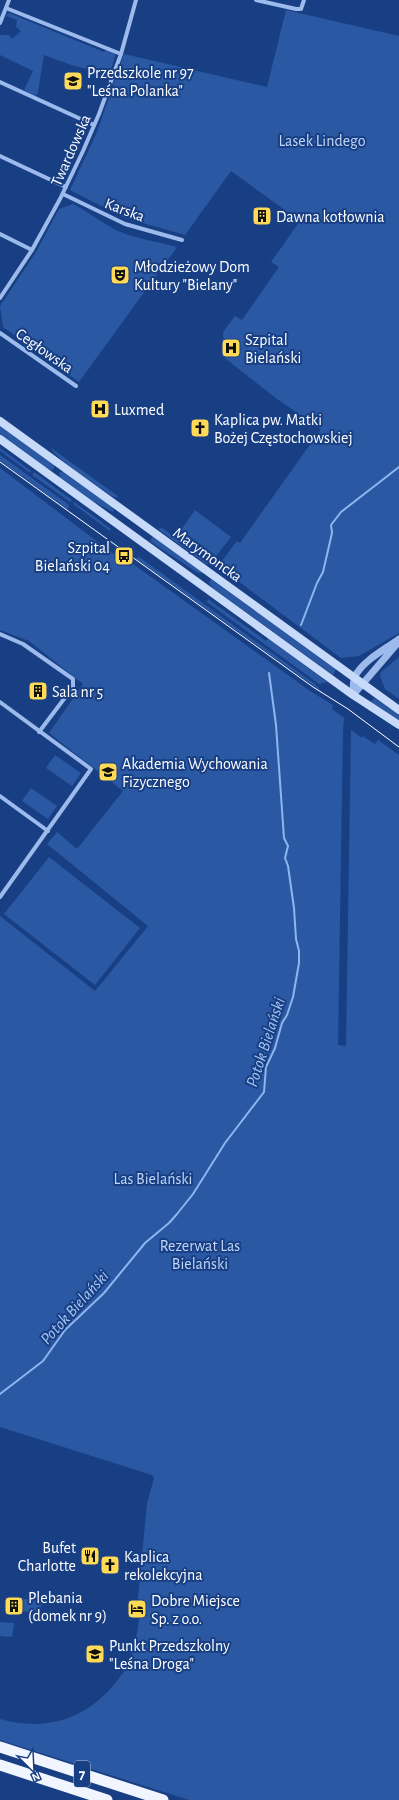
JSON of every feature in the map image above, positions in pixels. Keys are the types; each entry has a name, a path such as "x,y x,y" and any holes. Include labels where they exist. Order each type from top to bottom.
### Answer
{"highway":[{"name":"7","path":"0,1747 163,1800"},
{"name":"7","path":"0,1765 107,1800"}],"main road":[{"name":"Marymoncka","path":"0,421 399,710"},
{"name":"Marymoncka","path":"0,439 353,695 399,725"},
{"path":"53,477 61,465"},
{"path":"117,506 115,514 117,523"},
{"path":"123,529 137,531 147,527"}],"street":[{"path":"0,23 9,0"},
{"name":"Twardowska","path":"0,298 32,250 63,194 94,125 121,54 136,0"},
{"path":"256,0 301,9 304,0"},
{"path":"6,8 121,54"},
{"path":"0,82 94,125"},
{"path":"0,156 66,187"},
{"name":"Karska","path":"63,194 125,224 182,240"},
{"path":"0,234 32,250"},
{"name":"Cegłowska","path":"0,333 76,386"},
{"path":"0,634 23,644 73,679 72,687 39,732"},
{"path":"353,695 354,677 367,662 399,640"},
{"path":"353,695 399,640"},
{"path":"0,702 91,769 0,897"},
{"path":"0,796 48,831"}],"green space":[{"name":"Lasek Lindego","path":"286,10 399,36 399,633 359,656 341,658 218,566 237,541 240,543 321,429 277,399 221,355 224,345 223,332 235,316 242,320 279,267 271,262 300,221 231,171 185,235 125,218 70,190 97,132 124,54 267,87"},
{"path":"9,13 104,52 106,50 116,53 111,70 102,71 85,69 44,55 36,96 24,90 33,71 0,55 0,35 9,35 12,39 21,31 16,27 17,20 6,16"},
{"path":"73,204 122,233 177,247 79,382 3,327 0,306 36,252 59,209"},
{"path":"0,425 54,464 54,469 48,469 0,434"},
{"path":"0,448 31,471 30,473 0,451"},
{"path":"51,448 119,497 114,497 80,473 60,458"},
{"path":"0,455 69,505 68,510 0,461"},
{"name":"Rezerwat Las Bielański","path":"0,468 127,564 131,566 133,564 310,691 333,705 332,709 344,718 338,1045 346,1046 351,730 362,738 363,736 375,744 378,740 399,755 399,1800 189,1800 0,1740 0,1719 19,1723 36,1724 69,1718 84,1711 98,1701 123,1673 133,1651 138,1627 140,1611 138,1611 138,1597 147,1504 154,1478 152,1475 0,1427 0,916 95,991 148,926 47,844 57,832 77,849 123,791 49,733 83,684 29,641 0,630"},
{"path":"63,471 114,508 113,512 92,501 60,478 59,473"},
{"path":"34,472 72,500 70,502 32,475"},
{"path":"74,502 111,529 110,531 73,504"},
{"path":"195,510 231,537 216,556 181,530"},
{"path":"162,528 211,564 206,564 158,529"},
{"path":"153,536 204,573 198,573 154,544 150,541"},
{"path":"139,557 315,684 322,692 136,559"},
{"path":"211,579 336,669 333,675 213,588 209,583"},
{"path":"208,599 266,641 268,638 327,682 319,684 207,602"},
{"path":"399,657 399,699 385,689 380,676 381,672"},
{"path":"374,698 399,715 399,720 371,702"},
{"path":"55,755 81,773 72,786 46,768"},
{"path":"31,788 57,806 48,819 22,801"},
{"path":"49,857 140,928 95,985 4,914"},
{"path":"22,1599 42,1600 40,1613 20,1611"},
{"path":"0,1622 14,1623 12,1637 0,1636"}],"waterway":[{"name":"Potok Bielański","path":"301,625 317,583 323,572 332,533 331,525 341,512 399,467"},
{"name":"Potok Bielański","path":"0,1394 43,1361 65,1330 104,1293 145,1243 169,1223 177,1214 193,1194 225,1143 264,1092 266,1067 275,1048 282,1023 287,1015 293,997 299,963 294,908 288,866 285,858 288,846 284,838 276,725 269,673"}],"tram line":[{"path":"0,462 313,687 348,709 399,747"}],"place":[{"name":"Przedszkole nr 97 \"Leśna Polanka\"","path":"73,81"},
{"name":"Dawna kotłownia","path":"262,216"},
{"name":"Młodzieżowy Dom Kultury \"Bielany\"","path":"120,275"},
{"name":"Szpital Bielański","path":"231,348"},
{"name":"Luxmed","path":"100,409"},
{"name":"Kaplica pw. Matki Bożej Częstochowskiej","path":"200,428"},
{"name":"Szpital Bielański 04","path":"124,556"},
{"name":"Sala nr 5","path":"38,691"},
{"name":"Akademia Wychowania Fizycznego","path":"108,772"},
{"name":"Bufet Charlotte","path":"90,1556"},
{"name":"Kaplica rekolekcyjna","path":"110,1565"},
{"name":"Plebania (domek nr 9)","path":"14,1606"},
{"name":"Dobre Miejsce Sp. z o.o.","path":"137,1609"},
{"name":"Punkt Przedszkolny \"Leśna Droga\"","path":"95,1654"}],"park label":[{"name":"Las Bielański","path":"153,1178"}]}
